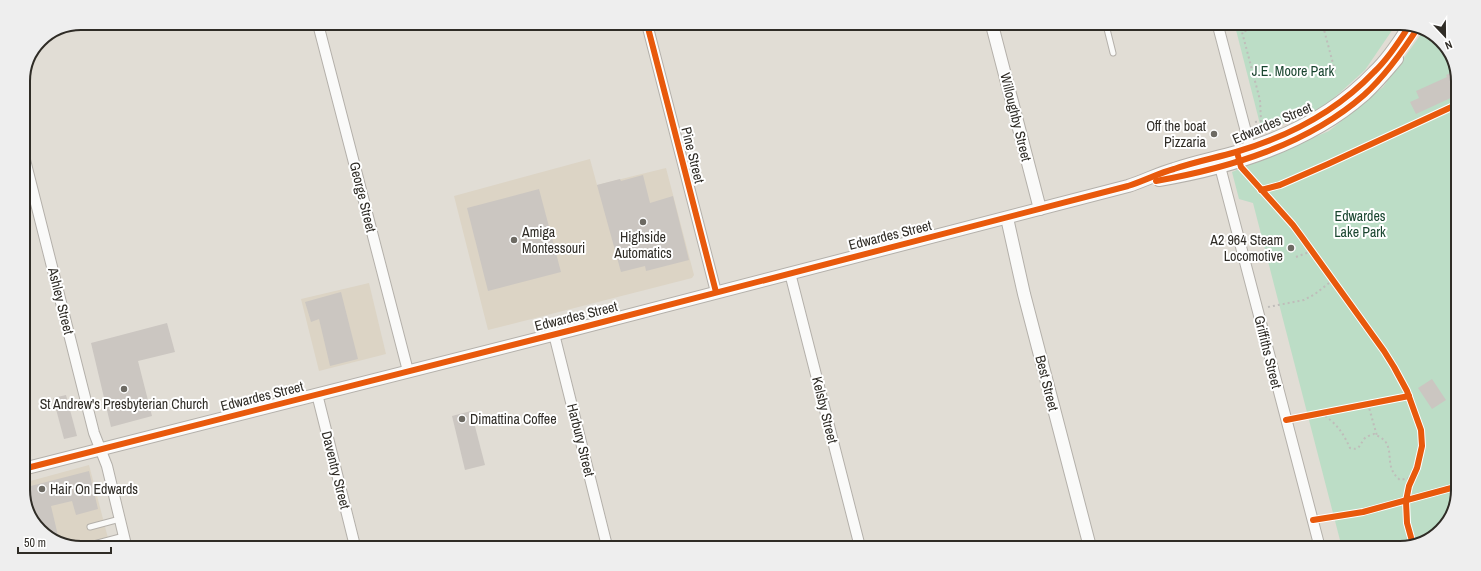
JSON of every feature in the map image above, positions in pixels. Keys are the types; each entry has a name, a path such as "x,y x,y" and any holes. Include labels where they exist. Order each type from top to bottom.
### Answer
{"street":[{"name":"George Street","path":"320,30 408,371"},
{"name":"Pine Street","path":"649,30 716,292"},
{"name":"Willoughby Street","path":"993,30 1040,209"},
{"path":"1219,30 1250,147"},
{"name":"Edwardes Street","path":"30,467 1007,218 1134,184 1187,175 1302,126 1332,108 1375,72 1389,56 1406,30"},
{"name":"Edwardes Street","path":"1219,162 1244,160 1312,131 1341,112 1364,95 1384,75 1415,33"},
{"name":"Griffiths Street","path":"1219,162 1318,541"},
{"name":"Ashley Street","path":"30,180 94,433 107,466 125,541"},
{"name":"Best Street","path":"1007,218 1024,294 1088,541"},
{"name":"Kelsby Street","path":"790,273 858,541"},
{"name":"Harbury Street","path":"554,334 606,541"},
{"name":"Daventry Street","path":"317,394 354,541"}],"lane":[{"path":"1107,30 1113,53"},
{"path":"90,527 120,519"}],"path":[{"path":"1244,126 1261,120 1260,100 1242,32 1250,30"},
{"path":"1324,30 1335,72"},
{"path":"1296,257 1310,248 1316,257"},
{"path":"1257,309 1304,300 1334,282 1329,274"},
{"path":"1361,405 1375,402"},
{"path":"1368,404 1378,436"},
{"path":"1321,413 1331,420 1343,433 1350,448 1355,450 1359,448 1366,437 1374,434 1384,440 1388,446 1390,465 1394,475 1400,480 1410,478 1413,475"},
{"path":"1409,486 1417,468"}],"shaded area":[{"path":"590,159 597,185 666,168 694,275 692,278 488,330 454,196"},
{"path":"369,283 386,354 319,371 301,299"},
{"path":"89,465 109,541 81,541 58,536 45,526 37,515 31,500 30,481"}],"green space":[{"name":"J.E. Moore Park","path":"1236,30 1392,30 1365,70 1323,108 1262,132"},
{"name":"Edwardes Lake Park","path":"1421,34 1425,37 1425,56 1444,56 1451,78 1451,497 1444,515 1436,526 1423,536 1410,540 1340,541 1253,203 1239,199 1232,172 1329,131 1383,87"}],"building":[{"path":"1450,73 1451,98 1416,114 1410,102 1419,98 1416,91 1447,77 1446,75"},
{"name":"Highside Automatics","path":"643,175 650,203 673,196 689,260 646,271 645,266 621,272 597,185"},
{"name":"Amiga Montessouri","path":"539,189 561,272 488,291 467,208"},
{"path":"341,292 358,359 330,366 319,319 311,322 305,302"},
{"name":"St Andrew's Presbyterian Church","path":"167,323 175,352 138,361 152,416 111,427 91,343"},
{"path":"1432,379 1446,400 1432,409 1418,388"},
{"path":"66,395 77,436 64,439 53,398"},
{"path":"471,411 485,465 465,470 452,416"},
{"path":"89,471 98,509 76,515 72,501 51,506 58,536 45,526 37,515 31,500 30,486"}],"cycle path":[{"path":"649,30 716,292"},
{"path":"30,467 572,330 1128,186 1182,167 1255,146 1274,139 1310,121 1344,99 1360,86 1384,62 1406,30"},
{"path":"1156,181 1184,176 1239,161 1266,152 1318,128 1342,113 1364,95 1394,62 1415,33"},
{"path":"1261,190 1280,185 1451,107"},
{"path":"1237,152 1241,167 1293,225 1384,351 1407,391 1421,430 1422,446 1417,468 1409,486 1406,501 1407,523 1412,539"},
{"path":"1286,420 1409,396"},
{"path":"1313,520 1363,512 1451,488"}],"place":[{"name":"Off the boat Pizzaria","path":"1214,134"},
{"name":"Highside Automatics","path":"643,222"},
{"name":"Amiga Montessouri","path":"514,240"},
{"name":"A2 964 Steam Locomotive","path":"1291,248"},
{"name":"St Andrew's Presbyterian Church","path":"124,389"},
{"name":"Dimattina Coffee","path":"462,419"},
{"name":"Hair On Edwards","path":"42,489"}]}
